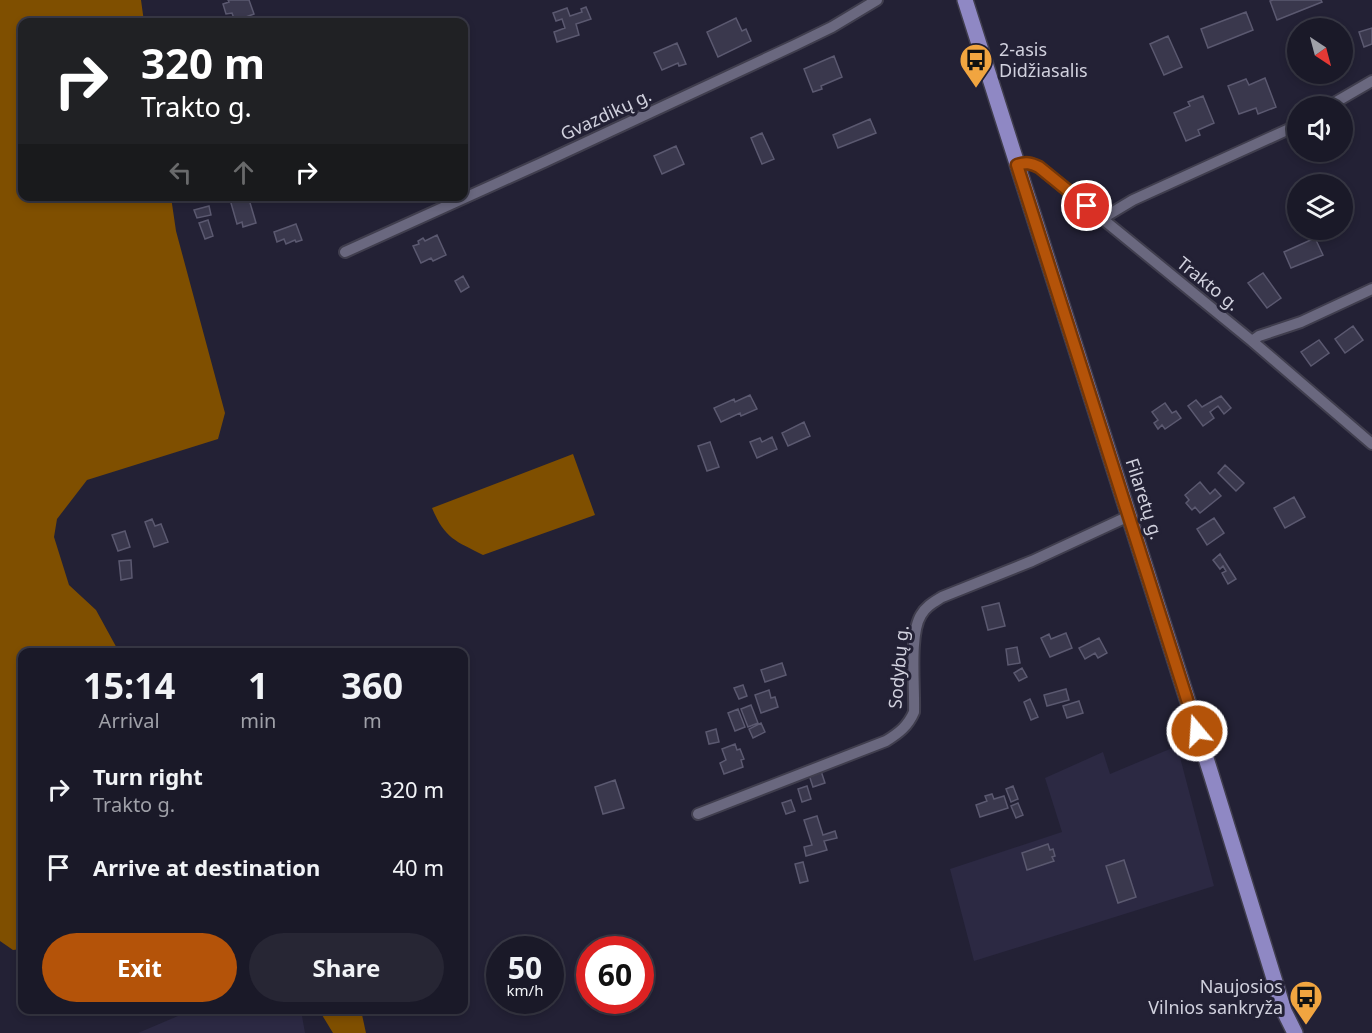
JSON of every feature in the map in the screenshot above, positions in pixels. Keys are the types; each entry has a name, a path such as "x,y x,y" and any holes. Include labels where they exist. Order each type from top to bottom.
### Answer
{"main road":[{"name":"Filaretų g.","path":"965,0 1284,1011 1295,1033"},
{"name":"Filaretų g.","path":"1284,1011 1286,1033"}],"street":[{"name":"Gvazdikų g.","path":"468,196 795,45 832,27 877,0"},
{"path":"1346,96 1372,81"},
{"path":"1103,218 1133,200 1287,130"},
{"name":"Trakto g.","path":"1017,165 1032,163 1039,167 1252,341 1372,444"},
{"name":"Gvazdikų g.","path":"345,252 458,201"},
{"path":"1252,341 1258,336 1301,322 1372,289"},
{"name":"Sodybų g.","path":"699,814 886,741 902,731 910,722 914,712 915,630 921,615 929,605 942,597 1032,561 1129,516"}],"shaded area":[{"path":"0,0 141,0 143,18 18,18 18,201 172,201 176,231 225,413 218,439 87,480 57,519 54,537 69,585 96,610 117,648 18,648 18,949 13,950 0,941"},
{"path":"573,454 595,515 483,555 452,538 432,508"},
{"path":"1177,746 1214,886 974,961 950,869 1062,832 1045,778 1103,752 1110,774"},
{"path":"183,1014 302,1014 305,1033 138,1033"},
{"path":"321,1014 362,1014 366,1033 333,1033"}],"building":[{"path":"228,0 249,0 254,14 243,18 234,18 232,13 226,14 223,4 229,2"},
{"path":"1321,0 1322,2 1277,20 1270,1"},
{"path":"586,7 591,19 576,24 579,35 557,42 554,32 565,28 562,19 556,21 553,13 567,8 570,16 582,12 581,9"},
{"path":"1246,12 1253,30 1208,48 1201,29"},
{"path":"736,18 742,31 746,29 751,41 718,57 707,32"},
{"path":"1372,28 1372,44 1364,47 1359,32"},
{"path":"1168,36 1182,67 1164,75 1150,44"},
{"path":"677,43 686,64 679,66 678,63 662,70 654,53"},
{"path":"834,56 842,77 813,92 804,69"},
{"path":"1265,78 1276,107 1258,114 1256,108 1239,114 1228,86 1246,79 1249,85"},
{"path":"1203,96 1214,123 1198,130 1200,135 1186,141 1174,113 1190,106 1188,102"},
{"path":"870,119 876,133 838,148 833,135"},
{"path":"762,133 774,159 762,164 751,138"},
{"path":"676,146 684,164 662,174 654,156"},
{"path":"230,201 249,201 256,223 243,227 242,222 237,224"},
{"path":"209,206 211,215 197,218 194,210"},
{"path":"208,220 213,236 205,239 199,223"},
{"path":"296,224 302,240 286,244 284,239 277,242 274,232"},
{"path":"437,235 446,255 421,263 413,246 419,244 418,241 423,238 425,241"},
{"path":"1311,240 1316,240 1323,255 1291,268 1284,252"},
{"path":"1263,273 1281,298 1267,308 1248,283"},
{"path":"463,276 469,287 461,292 455,281"},
{"path":"1353,326 1363,340 1345,353 1335,339"},
{"path":"1319,340 1329,353 1311,366 1301,352"},
{"path":"750,395 757,409 741,416 740,413 721,422 714,408"},
{"path":"1221,396 1231,408 1224,414 1218,406 1210,412 1214,418 1203,426 1188,406 1196,400 1202,407"},
{"path":"1165,403 1172,413 1176,411 1181,418 1165,429 1162,425 1158,429 1154,423 1158,420 1152,412"},
{"path":"804,422 810,436 788,446 782,433"},
{"path":"772,437 777,449 757,458 750,442 760,438 762,442"},
{"path":"710,442 719,467 707,471 698,446"},
{"path":"1225,465 1244,483 1236,491 1218,473"},
{"path":"1200,482 1210,494 1215,489 1221,496 1200,513 1195,507 1192,510 1186,503 1189,500 1185,495"},
{"path":"1294,497 1305,517 1285,528 1274,508"},
{"path":"1214,518 1224,533 1207,545 1197,529"},
{"path":"152,519 155,526 161,524 168,542 154,547 145,522"},
{"path":"125,531 130,547 118,551 112,535"},
{"path":"1220,554 1236,579 1228,584 1222,573 1226,571 1223,566 1220,569 1213,560"},
{"path":"131,560 132,578 121,580 119,561"},
{"path":"999,603 1005,626 988,630 982,607"},
{"path":"1066,633 1072,648 1050,657 1041,638 1049,634 1051,639"},
{"path":"1099,638 1107,653 1098,658 1095,653 1085,659 1079,648"},
{"path":"1017,647 1020,663 1008,665 1006,649"},
{"path":"782,663 786,675 765,682 761,670"},
{"path":"1022,668 1027,677 1019,681 1014,673"},
{"path":"743,685 747,696 739,699 734,688"},
{"path":"1066,689 1069,700 1047,706 1044,695"},
{"path":"769,690 771,698 775,697 778,707 761,713 755,695"},
{"path":"1030,699 1038,717 1031,720 1024,702"},
{"path":"1079,701 1083,713 1067,718 1063,706"},
{"path":"751,705 758,723 748,727 741,709"},
{"path":"738,709 745,727 735,731 728,713"},
{"path":"761,723 765,732 753,738 749,729"},
{"path":"716,729 719,742 709,744 706,732"},
{"path":"735,744 744,759 741,760 743,767 724,774 720,763 726,760 722,749"},
{"path":"821,771 825,783 813,787 809,775"},
{"path":"615,780 624,808 603,814 595,787"},
{"path":"807,786 811,799 802,802 798,789"},
{"path":"1013,786 1018,799 1011,802 1006,789"},
{"path":"992,794 994,799 1004,796 1008,808 980,817 976,805 987,801 985,796"},
{"path":"791,800 795,811 786,814 782,803"},
{"path":"1018,803 1023,815 1016,818 1011,806"},
{"path":"817,816 823,835 835,831 837,838 824,841 827,850 806,856 804,847 812,845 804,820"},
{"path":"1048,844 1050,850 1053,849 1054,861 1027,870 1022,853"},
{"path":"1124,860 1136,897 1118,903 1106,866"},
{"path":"803,862 808,881 800,883 795,864"}],"place":[{"name":"2-asis Didžiasalis","path":"976,89"},
{"name":"Naujosios Vilnios sankryža","path":"1306,1026"}],"route":[{"path":"1087,206 1039,167 1032,163 1017,165 1197,731"}]}
